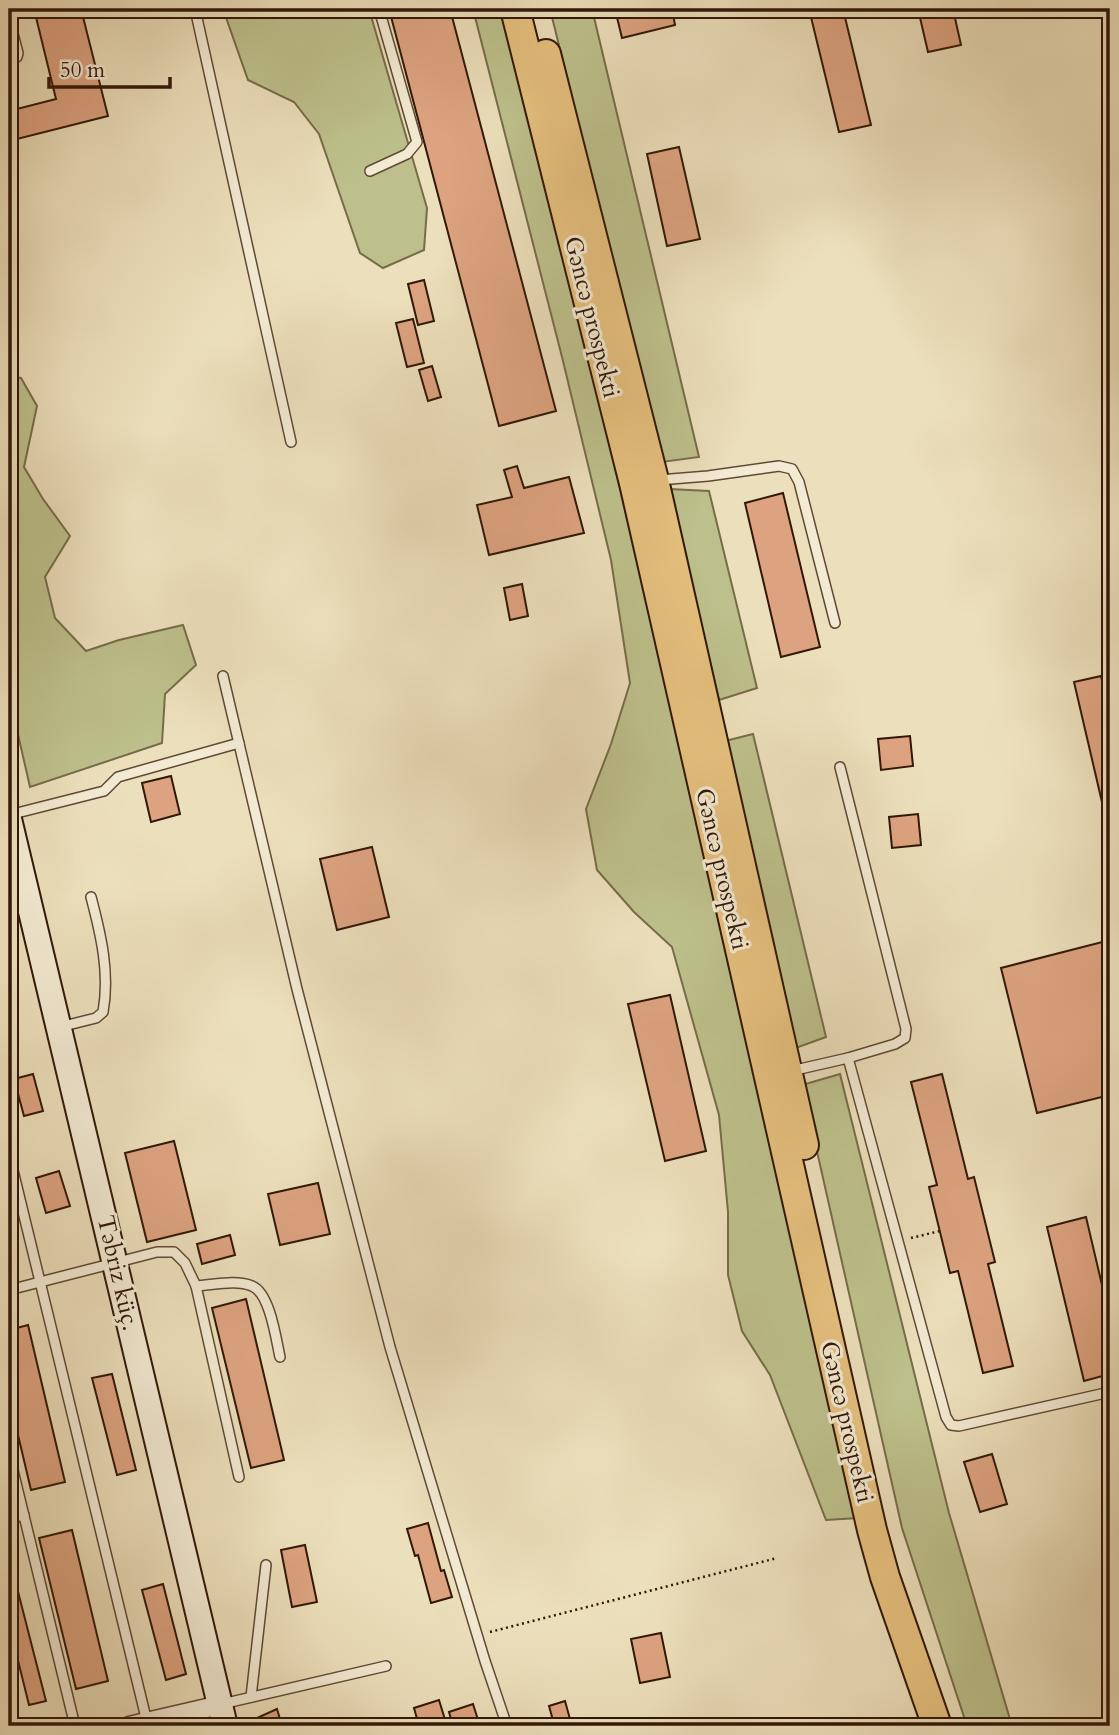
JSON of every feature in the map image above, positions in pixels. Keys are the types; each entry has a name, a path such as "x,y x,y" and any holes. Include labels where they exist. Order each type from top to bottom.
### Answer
{"main road":[{"name":"Gəncə prospekti","path":"515,9 634,483 888,1524 955,1726"},
{"name":"Gəncə prospekti","path":"535,9 654,480 872,1530 885,1577 937,1726"},
{"name":"Təbriz küç.","path":"9,817 12,854 116,1263 223,1716"}],"street":[{"path":"129,1726 223,1716"}],"lane":[{"path":"195,9 213,100 291,442"},
{"path":"370,172 407,154 417,142 379,9"},
{"path":"9,18 18,53 17,57 9,61"},
{"path":"654,480 779,466 792,469 799,482 835,623"},
{"path":"223,676 297,989 390,1347 507,1726"},
{"path":"9,817 104,791 118,777 239,743"},
{"path":"778,1073 848,1058 895,1044 905,1038 906,1029 840,767"},
{"path":"58,1027 96,1018 103,1012 104,945 91,897"},
{"path":"848,1058 946,1417 951,1425 959,1426 1110,1392"},
{"path":"9,1154 147,1722"},
{"path":"9,1290 157,1252 174,1252 185,1263 196,1286 239,1476"},
{"path":"196,1286 238,1284 250,1285 260,1290 266,1301 281,1357"},
{"path":"9,1454 75,1726"},
{"path":"9,1518 24,1515"},
{"path":"251,1697 266,1565"},
{"path":"223,1716 251,1697 386,1666"}],"path":[{"path":"898,1242 940,1231"},
{"path":"477,1635 777,1558"}],"green space":[{"path":"223,9 369,9 427,208 424,250 383,268 360,253 319,134 294,102 248,80"},
{"path":"473,9 502,9 524,87 720,907 858,1518 826,1520 770,1375 742,1331 728,1275 728,1212 719,1115 672,947 634,912 597,870 586,809 611,744 630,683 611,560"},
{"path":"550,9 592,9 699,457 662,462"},
{"path":"9,376 21,378 37,406 24,467 70,536 45,577 55,618 86,651 183,625 196,665 165,694 162,743 30,787 9,695"},
{"path":"669,489 709,491 757,688 719,700"},
{"path":"753,734 826,1037 793,1049 725,741"},
{"path":"840,1074 949,1513 1012,1726 967,1726 902,1528 802,1085"}],"building":[{"path":"34,9 81,9 108,116 9,141 9,111 56,99"},
{"path":"389,9 450,9 556,411 499,426"},
{"path":"615,9 672,9 675,25 622,38"},
{"path":"809,9 843,9 871,125 839,132"},
{"path":"918,9 953,9 961,45 928,52"},
{"path":"679,147 700,239 667,246 647,154"},
{"path":"424,280 434,321 418,325 408,284"},
{"path":"413,319 424,363 407,367 396,323"},
{"path":"432,366 441,397 428,401 419,370"},
{"path":"517,466 524,488 569,477 584,533 489,555 477,505 512,497 504,470"},
{"path":"783,493 820,647 781,657 745,503"},
{"path":"522,584 528,616 510,620 504,588"},
{"path":"1101,676 1110,714 1110,814 1105,815 1074,682"},
{"path":"910,736 913,766 881,770 878,739"},
{"path":"171,776 180,814 151,822 142,783"},
{"path":"918,814 921,845 892,848 889,817"},
{"path":"372,847 389,917 337,930 320,859"},
{"path":"1110,940 1110,1095 1037,1113 1001,968"},
{"path":"670,995 706,1151 665,1161 628,1004"},
{"path":"33,1074 43,1111 24,1116 14,1079"},
{"path":"942,1074 968,1179 974,1177 995,1262 988,1264 1013,1366 983,1373 958,1271 950,1273 929,1187 937,1185 911,1082"},
{"path":"174,1141 196,1230 147,1242 125,1153"},
{"path":"59,1171 70,1206 46,1213 36,1178"},
{"path":"318,1183 330,1234 280,1245 268,1194"},
{"path":"1086,1217 1110,1319 1110,1374 1084,1381 1047,1227"},
{"path":"230,1235 235,1255 202,1264 197,1244"},
{"path":"246,1299 284,1460 251,1468 212,1308"},
{"path":"28,1325 65,1482 31,1490 9,1397 9,1330"},
{"path":"112,1374 136,1470 117,1475 92,1378"},
{"path":"992,1454 1007,1504 980,1512 964,1462"},
{"path":"428,1523 441,1571 444,1570 452,1597 431,1603 418,1555 415,1556 407,1529"},
{"path":"72,1530 108,1681 76,1689 39,1538"},
{"path":"305,1545 317,1602 292,1607 281,1550"},
{"path":"9,1572 13,1572 46,1701 29,1705 9,1624"},
{"path":"163,1584 186,1674 166,1680 142,1590"},
{"path":"661,1633 670,1677 640,1683 631,1639"},
{"path":"439,1700 446,1723 419,1726 414,1708"},
{"path":"565,1701 570,1719 554,1724 549,1706"},
{"path":"473,1704 480,1726 453,1726 449,1712"},
{"path":"277,1709 282,1726 239,1726"}]}
